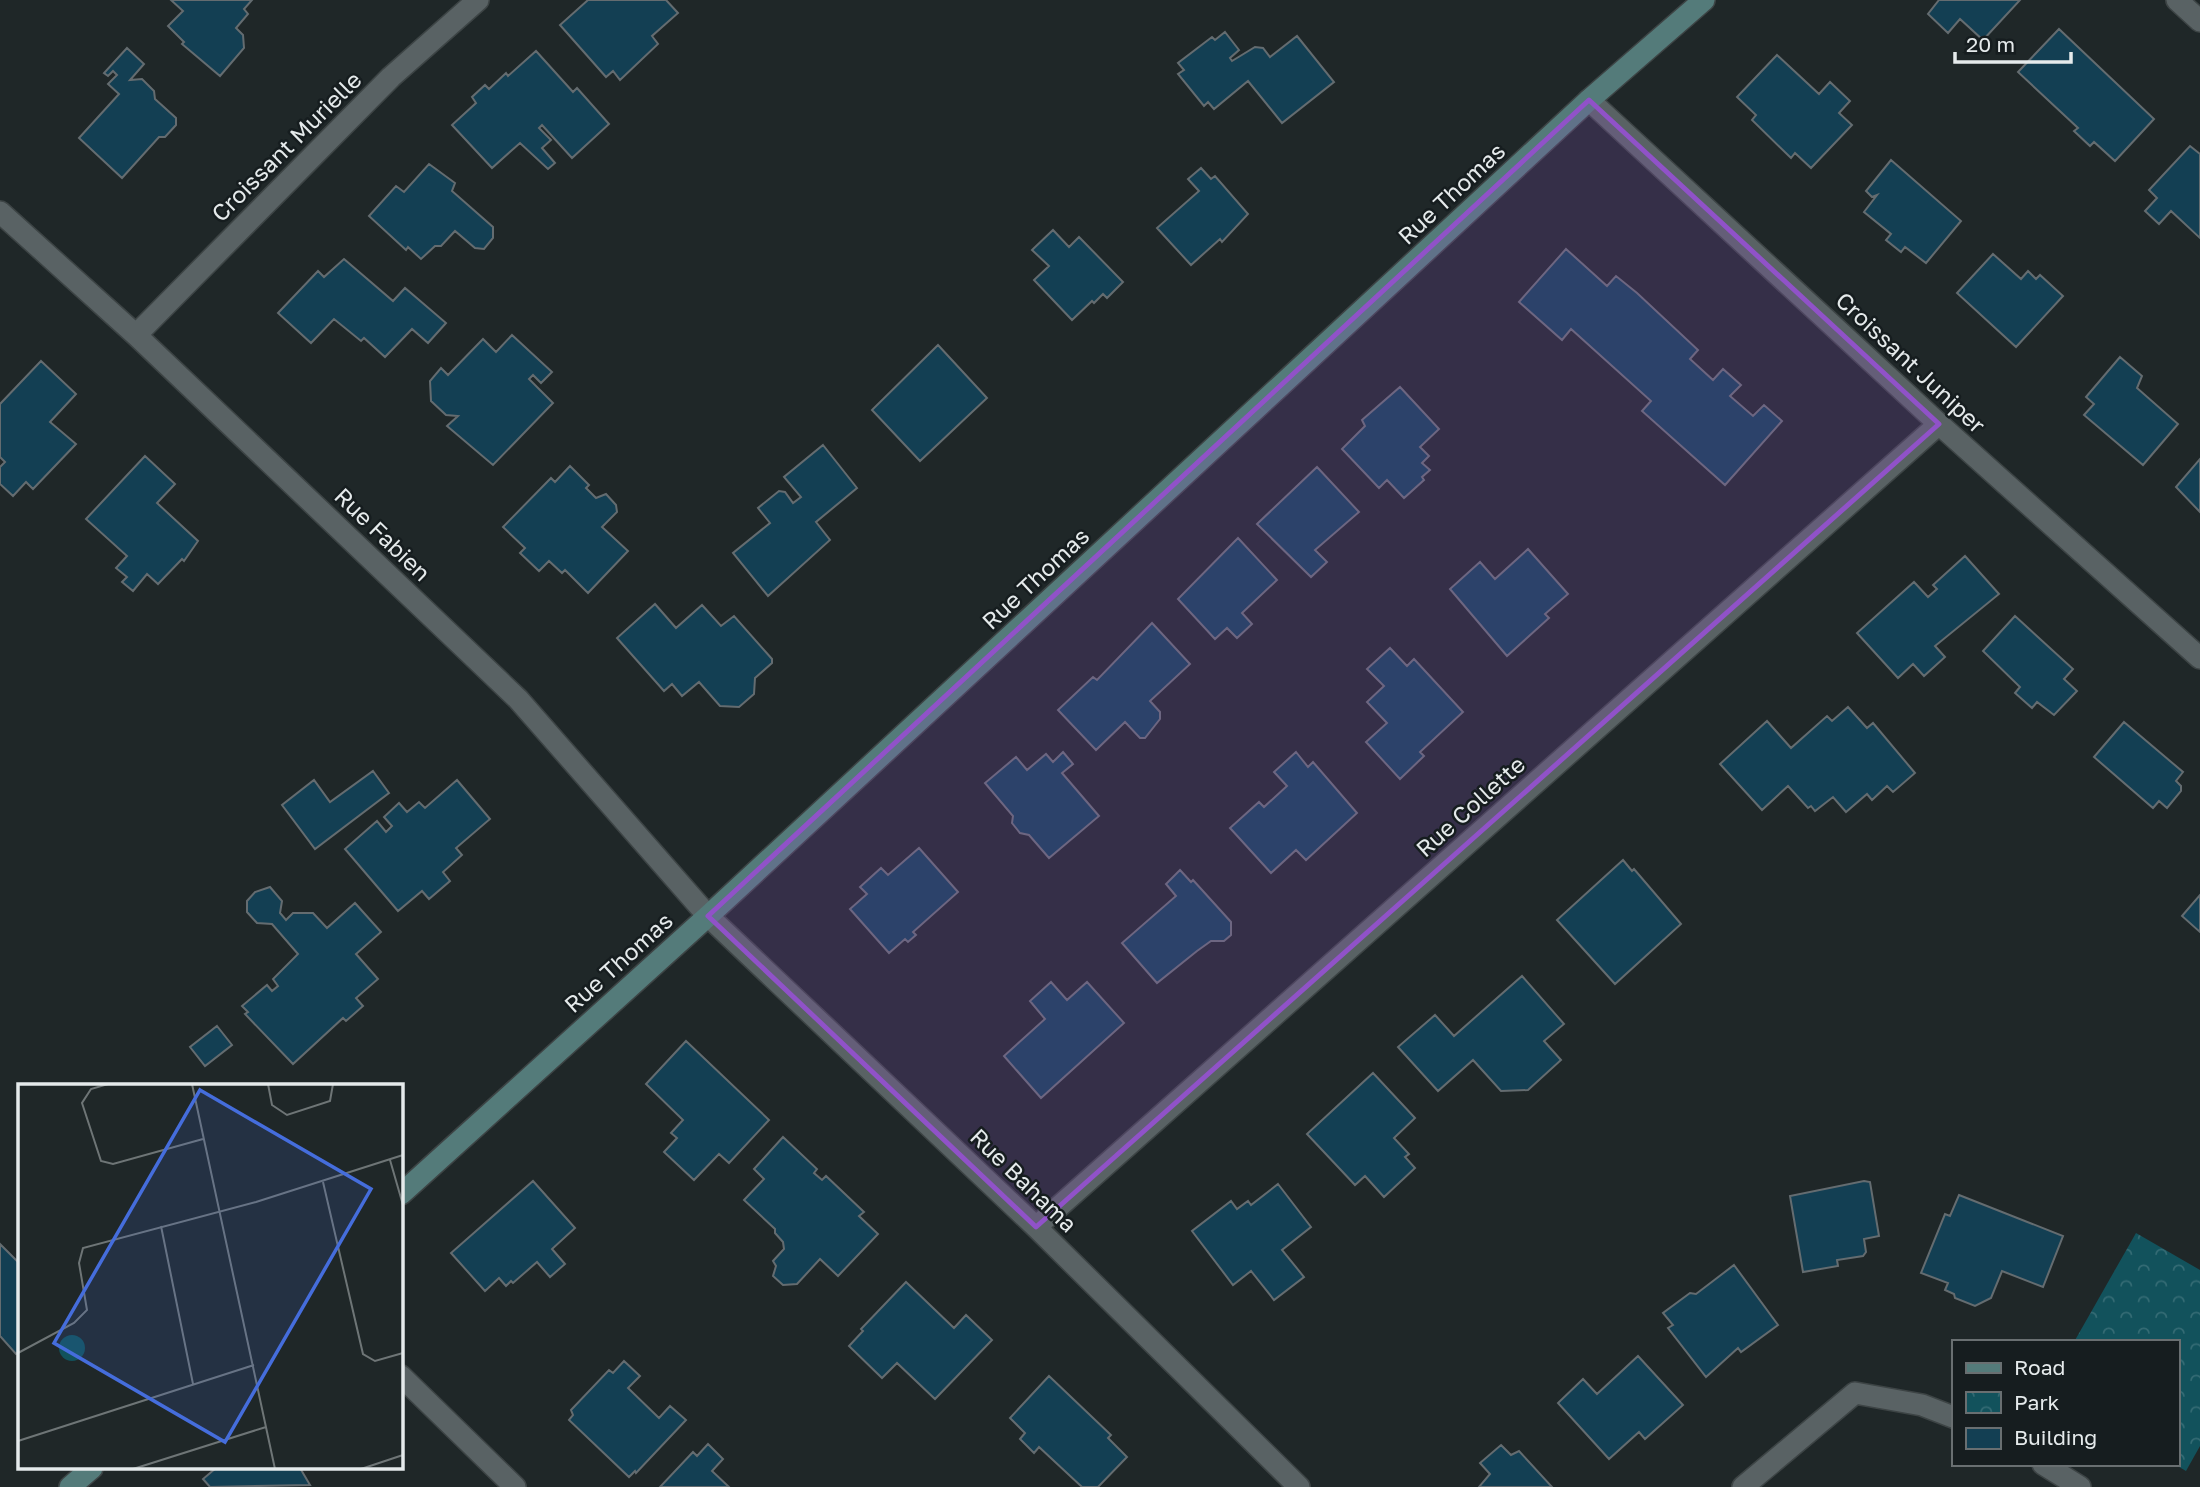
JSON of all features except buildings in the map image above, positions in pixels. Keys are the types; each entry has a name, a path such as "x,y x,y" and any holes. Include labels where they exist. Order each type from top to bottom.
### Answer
{"street":[{"name":"Croissant Murielle","path":"136,335 391,77 478,0"},
{"name":"Rue Thomas","path":"402,1193 708,916 1590,100 1704,0"},
{"path":"2177,0 2200,21"},
{"name":"Croissant Juniper","path":"1590,100 1940,424 2200,658"},
{"name":"Rue Fabien","path":"0,212 136,335 518,699 708,916"},
{"name":"Rue Collette","path":"1036,1227 1940,424"},
{"name":"Rue Bahama","path":"708,916 1036,1227 1299,1487"},
{"path":"402,1377 515,1487"},
{"path":"1743,1487 1855,1393 1922,1405 1952,1417"},
{"path":"2046,1466 2080,1487"},
{"path":"70,1487 90,1470"}],"highlighted area":[{"path":"1589,100 1939,424 1036,1227 708,916"}],"green space":[{"path":"2136,1233 2200,1270 2200,1446 2186,1471 2177,1466 2179,1340 2075,1340"}]}
